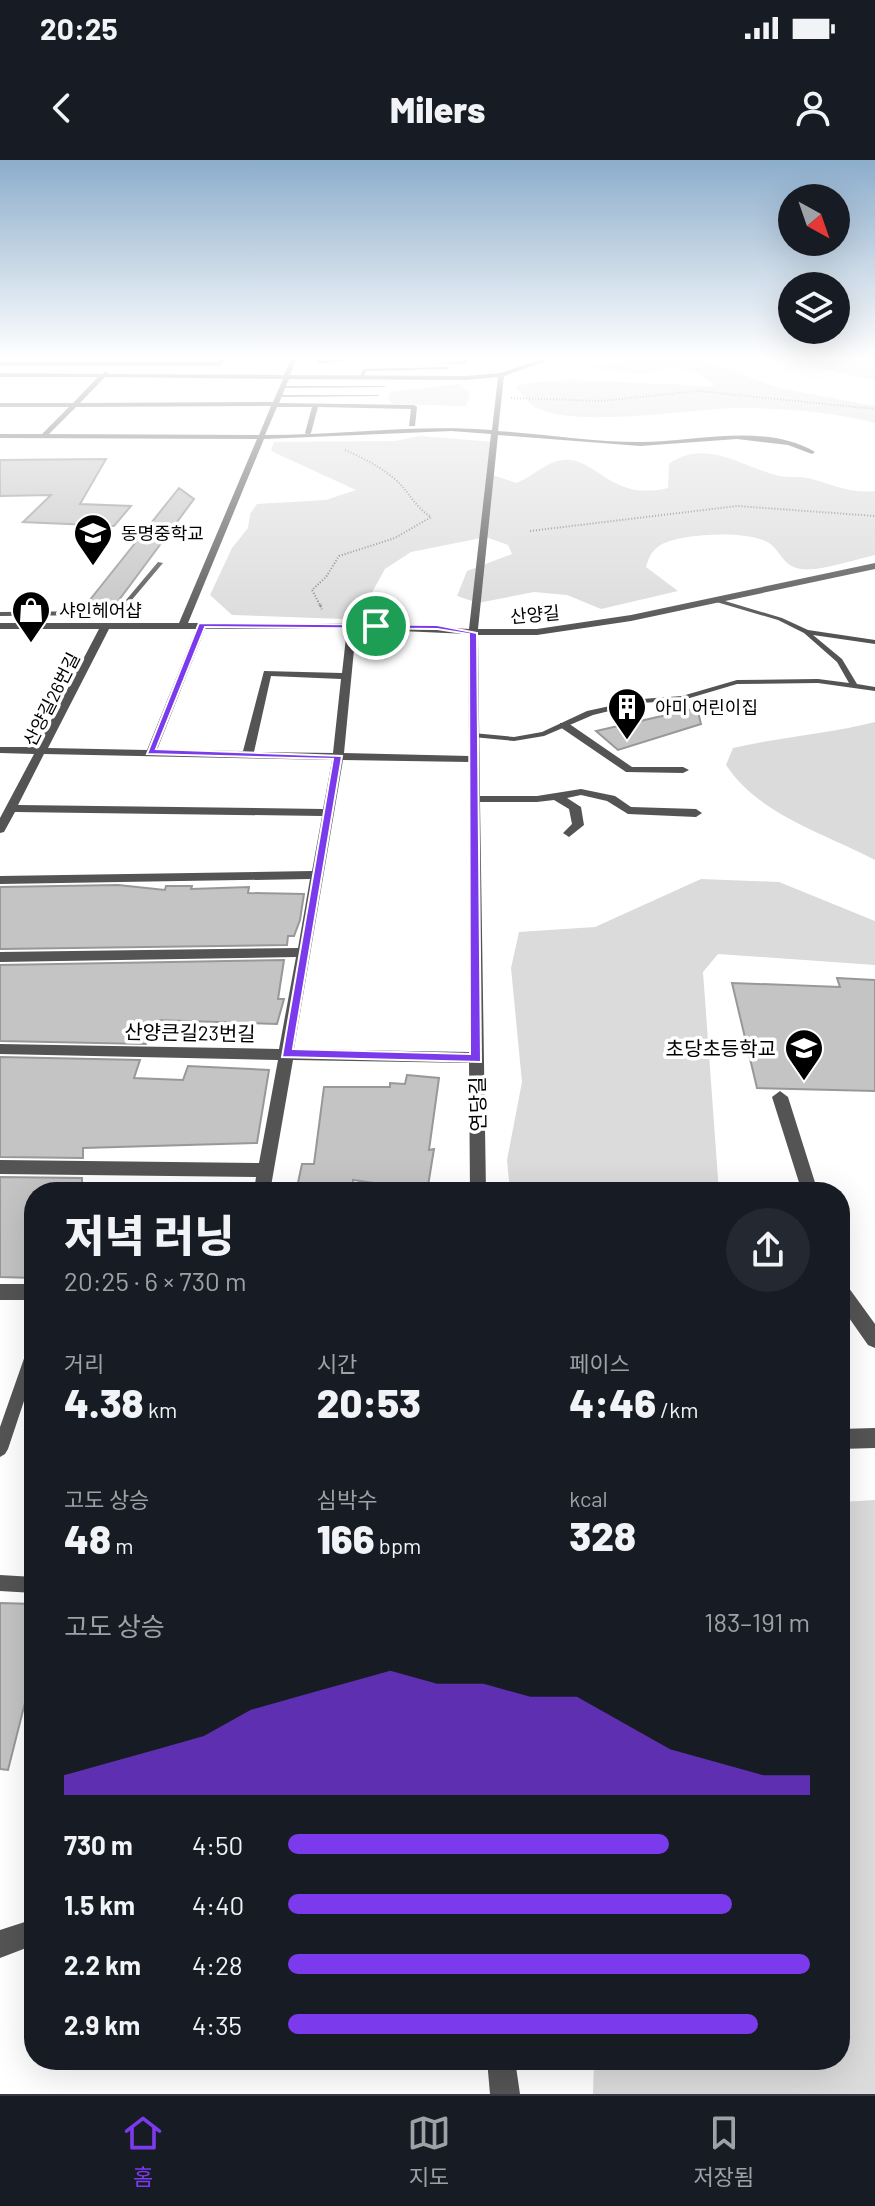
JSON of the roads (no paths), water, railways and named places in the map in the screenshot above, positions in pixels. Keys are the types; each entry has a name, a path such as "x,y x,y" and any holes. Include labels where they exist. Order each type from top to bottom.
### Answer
{"street":[{"path":"183,624 256,449"},
{"name":"연당길","path":"478,1182 473,633 494,449"},
{"path":"805,449 812,452"},
{"name":"산양길","path":"1,627 183,624 437,627 473,633 537,632 715,600 875,566"},
{"name":"산양길26번길","path":"0,829 44,750 106,625"},
{"path":"151,752 202,625"},
{"path":"264,1182 338,756 352,627"},
{"path":"248,754 267,673 348,676"},
{"path":"564,725 630,770 683,770"},
{"path":"0,750 473,759"},
{"path":"473,799 581,792 611,798 628,810 696,813"},
{"path":"556,796 575,807 578,825 569,833"},
{"path":"12,808 328,813"},
{"path":"0,880 317,875"},
{"path":"0,957 304,952"},
{"name":"산양큰길23번길","path":"0,1049 476,1058"},
{"path":"780,1097 807,1182"},
{"path":"0,1167 266,1170"},
{"path":"0,1292 24,1292"},
{"path":"850,1304 875,1339"},
{"path":"850,1439 875,1438"},
{"path":"0,1944 24,1936"},
{"path":"502,2070 505,2094"}],"lane":[{"path":"0,614 104,613 123,607 160,563"},
{"path":"715,600 780,619 806,632 875,642"},
{"path":"806,632 816,642 838,654 848,668 854,687"},
{"path":"473,735 514,739 544,734 590,713 642,701 683,698 737,682 818,681 875,689"},
{"path":"0,1449 24,1379"},
{"path":"0,1583 24,1584"}],"place":[{"name":"동명중학교","path":"93,567"},
{"name":"샤인헤어샵","path":"31,644"},
{"name":"아미 어린이집","path":"627,741"},
{"name":"초당초등학교","path":"804,1082"}]}
